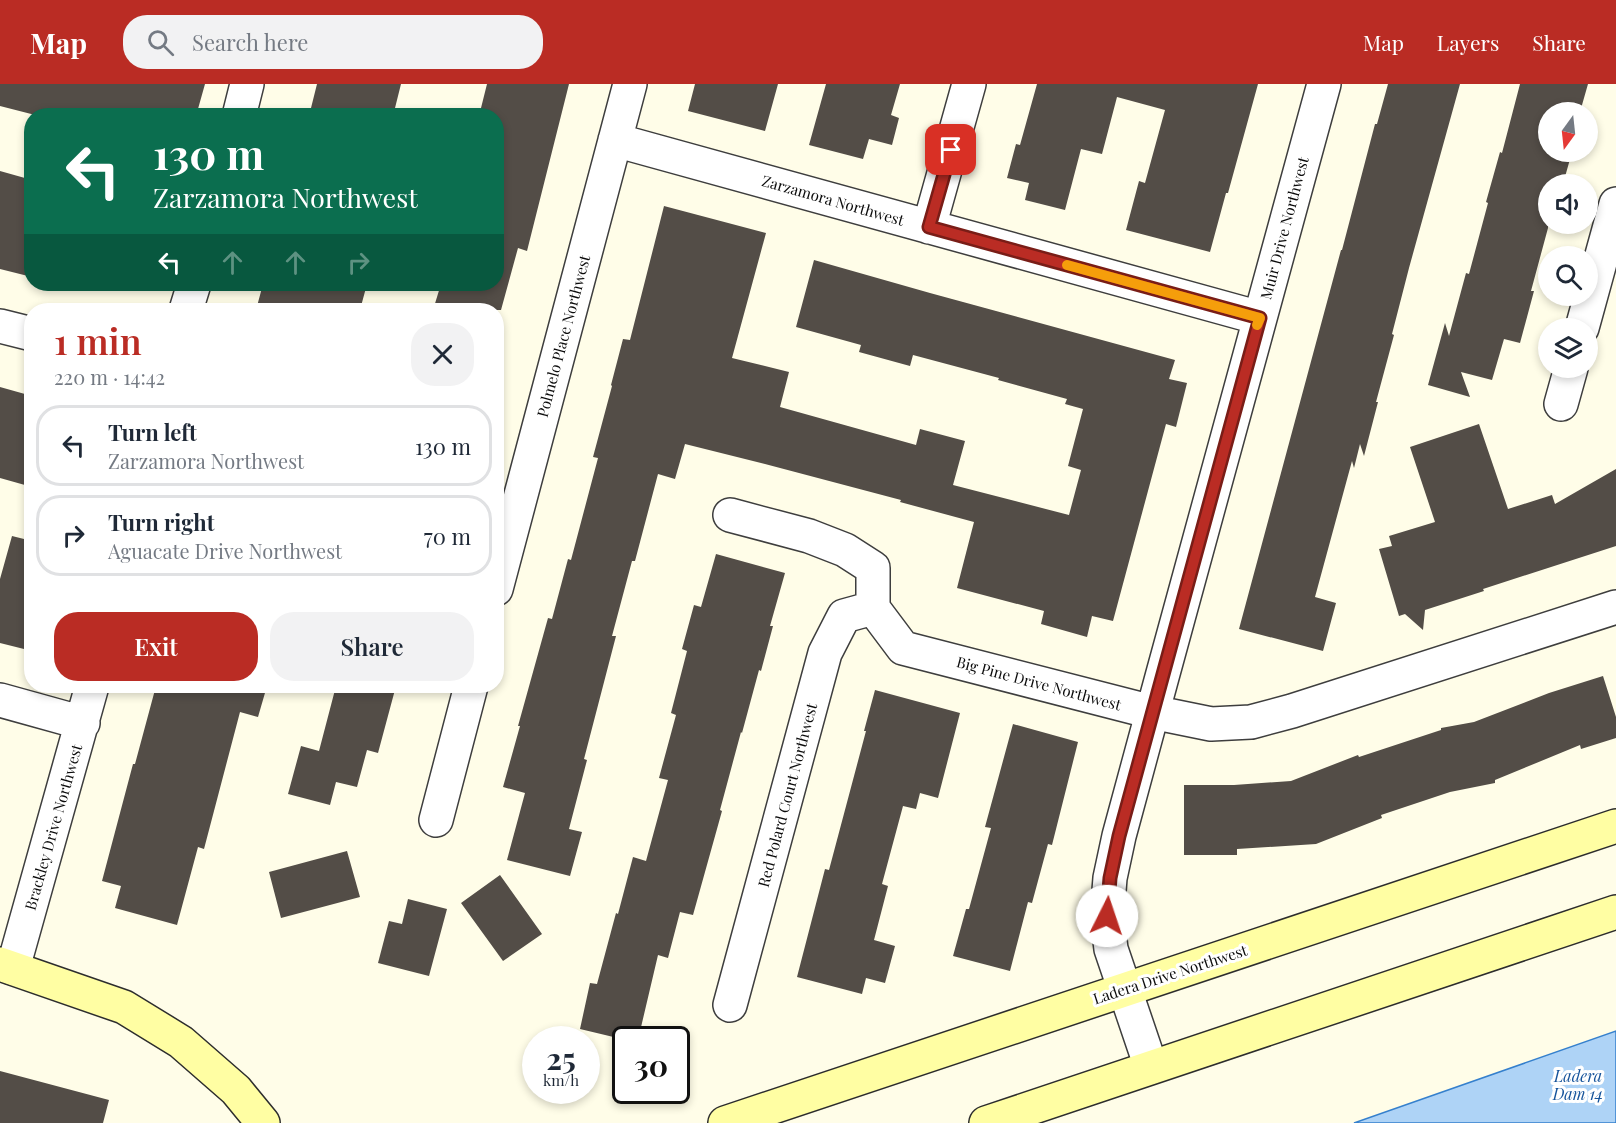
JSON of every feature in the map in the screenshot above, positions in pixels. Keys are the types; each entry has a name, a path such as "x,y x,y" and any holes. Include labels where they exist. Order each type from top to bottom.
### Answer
{"main road":[{"name":"Ladera Drive Northwest","path":"725,1123 1616,826"},
{"path":"986,1123 1616,912"},
{"path":"7,966 124,1007 162,1030 181,1042 236,1090 263,1123"}],"street":[{"path":"241,108 247,84"},
{"name":"Polmelo Place Northwest","path":"504,559 630,84"},
{"path":"929,227 969,84"},
{"name":"Muir Drive Northwest","path":"1151,1067 1111,949 1107,916 1110,878 1152,712 1324,84"},
{"name":"Zarzamora Northwest","path":"615,140 1260,318"},
{"path":"1585,318 1616,204"},
{"path":"0,326 24,332"},
{"path":"1561,404 1568,378"},
{"path":"730,515 809,536 845,550 873,568 873,608"},
{"name":"Big Pine Drive Northwest","path":"873,608 903,648 1152,712 1211,724 1251,722 1292,711 1616,607"},
{"name":"Red Polard Court Northwest","path":"730,1005 825,653 844,616 873,608"},
{"name":"Brackley Drive Northwest","path":"7,966 90,693"},
{"path":"436,820 469,693"},
{"path":"0,700 83,723"}],"water":[{"name":"Ladera Dam 14","path":"1616,1031 1616,1123 1354,1123"}],"building":[{"path":"0,84 205,84 198,108 24,108 24,112 0,106"},
{"path":"317,84 401,84 395,108 311,108"},
{"path":"487,84 569,84 527,251 518,248 503,303 435,303 439,291 504,291 504,108 481,108"},
{"path":"695,84 778,84 765,131 688,111"},
{"path":"826,84 900,84 891,115 899,118 892,145 869,139 863,159 809,145"},
{"path":"1037,84 1258,84 1210,252 1126,230 1139,181 1145,183 1165,110 1117,97 1102,154 1081,149 1065,210 1025,200 1029,183 1007,178 1016,144 1020,145"},
{"path":"1388,84 1460,84 1409,268 1364,456 1360,444 1354,468 1352,461 1315,597 1336,603 1323,651 1239,629 1375,124 1377,124"},
{"path":"1520,84 1588,84 1583,102 1538,102 1538,162 1569,162 1566,174 1538,174 1538,234 1546,234 1543,246 1538,246 1538,265 1531,291 1534,291 1520,343 1504,339 1492,380 1461,372 1470,397 1428,385 1445,323 1449,336 1466,273 1469,274 1488,203 1486,202 1500,152 1502,153"},
{"path":"0,171 24,178 24,275 0,269"},
{"path":"664,206 766,233 732,358 789,372 780,407 916,445 920,429 965,441 953,485 1069,515 1081,470 1068,466 1083,409 1065,404 1067,399 913,355 910,366 859,352 861,345 796,327 814,260 1175,360 1169,379 1187,383 1176,427 1166,424 1113,621 1092,616 1087,637 1041,624 1044,611 957,588 974,522 900,502 901,500 685,444 675,479 658,474 612,636 616,636 584,759 587,760 569,829 582,832 570,876 507,860 525,793 503,787 548,618 552,619 568,559 571,560 598,458 593,457 623,339 630,340"},
{"path":"261,291 365,291 362,303 258,303"},
{"path":"0,387 24,394 24,485 0,478"},
{"path":"1479,424 1508,509 1552,495 1555,504 1616,469 1616,546 1425,610 1423,630 1405,614 1399,616 1379,549 1392,546 1389,536 1435,522 1410,447"},
{"path":"12,536 24,539 24,649 0,643 0,579"},
{"path":"716,554 785,573 770,626 773,626 761,671 759,670 741,732 693,915 680,912 668,958 658,955 641,1026 612,1026 612,1037 600,1034 600,1026 581,1026 590,983 597,984 633,857 646,861 668,780 659,778 676,715 671,713 687,651 682,649 694,605 701,607"},
{"path":"1603,676 1616,717 1616,738 1581,749 1580,745 1495,780 1495,783 1450,792 1381,815 1382,818 1316,844 1237,849 1237,855 1184,855 1184,785 1234,785 1291,781 1358,755 1359,757 1441,730 1441,728 1474,722 1549,693"},
{"path":"875,690 960,713 938,798 920,793 916,809 903,806 882,884 888,886 874,940 895,946 885,983 866,978 862,994 797,977 825,869 829,870"},
{"path":"154,693 265,693 258,717 240,712 204,849 198,847 177,925 115,908 121,886 102,881 133,764 135,764"},
{"path":"334,693 394,693 378,753 367,750 357,787 336,782 330,805 288,794 301,746 319,751"},
{"path":"1013,724 1078,742 1052,845 1048,844 1032,903 1028,902 1010,971 953,956 966,909 969,909 991,828 985,827"},
{"path":"347,851 360,897 281,918 269,872"},
{"path":"500,875 542,934 503,961 461,903"},
{"path":"408,899 447,909 429,976 378,963 389,921 402,924"},
{"path":"0,1071 109,1100 103,1123 0,1123"}],"slow traffic":[{"path":"1067,265 1260,318 1257,325"}],"route":[{"path":"951,150 929,227 1260,318 1119,836 1110,878 1107,916"}]}
